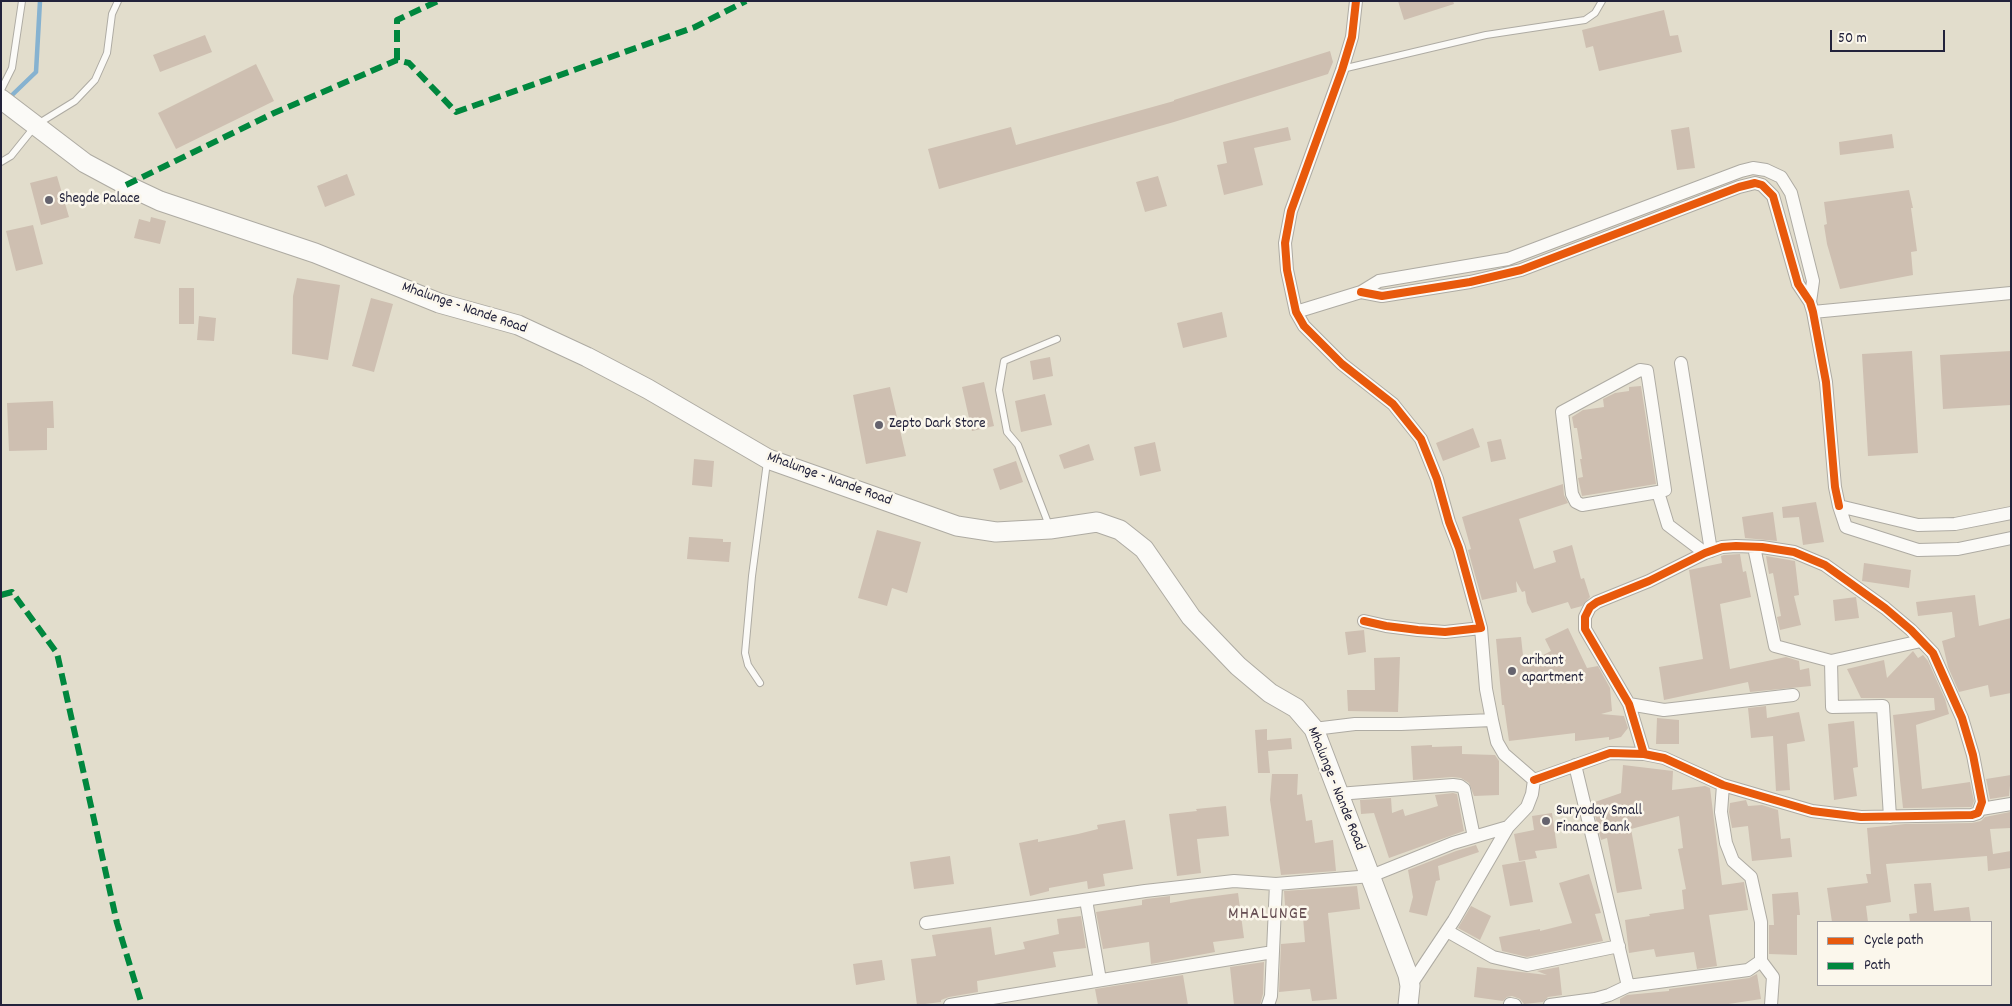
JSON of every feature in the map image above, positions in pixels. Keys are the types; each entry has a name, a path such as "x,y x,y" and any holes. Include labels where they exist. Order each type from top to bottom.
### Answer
{"main road":[{"name":"Mhalunge - Nande Road","path":"1,99 85,162 126,186 160,201 315,253 439,303 518,325 588,357 648,388 768,459 957,526 996,532 1050,529 1097,522 1120,530 1144,549 1191,617 1238,666 1270,693 1296,708 1314,729 1352,833 1371,876 1409,996"}],"street":[{"path":"1356,1 1352,36 1342,70 1299,187 1285,243 1287,270 1296,312 1304,326 1342,364 1393,404 1421,439 1437,479 1449,522 1459,548 1481,628 1486,689 1497,742 1504,754 1534,780"},
{"path":"1296,312 1361,292 1379,281 1508,260 1732,174 1753,168 1766,170 1781,177 1791,193 1813,280 1811,307 1826,382 1835,488 1846,527 1918,550 1958,549 2011,538"},
{"path":"1361,292 1382,296 1470,282 1521,270 1739,187 1755,183 1762,185 1773,196 1798,284 1811,307"},
{"path":"1811,307 2011,293"},
{"path":"1681,363 1708,552"},
{"path":"1640,370 1647,371 1665,490 1658,492 1582,506 1576,502 1572,494 1562,412 1640,370"},
{"path":"1658,492 1668,525 1708,552"},
{"path":"1839,506 1918,525 1955,524 2011,513"},
{"path":"1534,780 1610,752 1644,754 1664,758 1724,785 1812,811 1890,817 1972,815 1978,813 1981,809 1982,802 1973,755 1962,718 1933,653 1885,608 1825,565 1794,552 1736,546 1708,552 1649,581 1597,602 1590,607 1585,617 1585,629 1629,704 1644,754"},
{"path":"1754,547 1775,646 1831,661 1922,641"},
{"path":"1364,621 1418,630 1445,632 1481,628"},
{"path":"1831,661 1832,707 1883,706 1890,817"},
{"path":"1629,704 1664,710 1793,695"},
{"path":"1314,729 1355,724 1492,720"},
{"path":"1575,765 1628,986"},
{"path":"1409,996 1508,827 1527,806 1532,794 1534,780"},
{"path":"1724,785 1721,812 1726,843 1733,861 1751,877 1761,922 1761,961 1773,977 1771,1005"},
{"path":"1338,794 1414,787 1460,786 1464,789 1474,837"},
{"path":"1981,809 2011,804"},
{"path":"926,923 1234,881 1276,884 1371,876 1453,843 1508,827"},
{"path":"1268,1005 1271,996 1276,884"},
{"path":"1086,900 1100,980"},
{"path":"1447,931 1493,957 1526,966 1619,946"},
{"path":"950,1005 1273,952"},
{"path":"1550,1005 1595,999 1610,995 1628,986 1748,970 1761,961"},
{"path":"1510,1004 1515,1005"}],"lane":[{"path":"1,90 12,68 22,1"},
{"path":"1,162 11,156 36,125 75,101 95,80 107,53 112,14 118,1"},
{"path":"1342,70 1486,36 1586,20 1595,13 1602,1"},
{"path":"1050,529 1018,445 1006,432 999,390 1004,361 1057,339"},
{"path":"760,683 748,665 745,653 752,576 768,459"}],"building":[{"path":"1398,1 1453,1 1454,4 1404,20"},
{"path":"1664,10 1670,36 1678,35 1682,52 1599,71 1593,46 1586,48 1582,30"},
{"path":"205,35 212,52 160,72 153,55"},
{"path":"1330,51 1333,62 1328,74 1174,122 939,189 928,149 1011,127 1016,145 1174,101"},
{"path":"256,64 274,101 176,149 158,113"},
{"path":"1288,127 1291,140 1254,148 1263,185 1224,195 1217,165 1227,163 1223,142"},
{"path":"1689,127 1695,168 1677,170 1671,130"},
{"path":"1892,134 1894,148 1840,155 1839,142"},
{"path":"347,174 355,195 325,207 317,186"},
{"name":"Shegde Palace","path":"57,176 69,217 41,225 30,183"},
{"path":"1158,176 1167,206 1145,212 1136,182"},
{"path":"1909,190 1913,208 1911,208 1917,251 1911,252 1913,275 1840,289 1827,244 1824,225 1827,224 1824,202"},
{"path":"151,217 166,221 160,244 134,238 139,219 150,222"},
{"path":"33,225 43,264 16,271 6,231"},
{"path":"297,278 340,285 328,360 292,354 293,296"},
{"path":"179,288 194,288 194,324 179,324"},
{"path":"371,298 393,304 374,372 352,366"},
{"path":"1222,312 1227,337 1183,348 1177,323"},
{"path":"199,316 216,318 214,341 197,340"},
{"path":"1912,351 1918,453 1868,456 1862,354"},
{"path":"2011,351 2011,405 1943,409 1940,355"},
{"path":"1050,357 1053,376 1033,380 1030,361"},
{"path":"984,382 994,426 972,431 962,387"},
{"path":"1641,386 1656,484 1582,496 1578,478 1583,477 1580,459 1582,459 1577,428 1574,428 1572,417 1583,410 1604,407 1603,399 1615,393 1629,391 1629,387"},
{"name":"Zepto Dark Store","path":"890,387 906,456 866,464 853,395"},
{"path":"1045,394 1052,425 1021,432 1015,401"},
{"path":"53,401 54,428 47,428 47,450 9,451 7,403"},
{"path":"1473,428 1480,447 1443,461 1436,443"},
{"path":"1501,439 1506,459 1491,462 1487,442"},
{"path":"1155,442 1161,471 1140,476 1134,447"},
{"path":"1089,444 1094,460 1064,469 1059,455"},
{"path":"694,459 714,461 712,487 692,485"},
{"path":"1016,461 1023,482 1000,490 993,469"},
{"path":"1563,484 1564,495 1568,503 1519,519 1534,569 1556,562 1553,551 1572,545 1581,579 1584,578 1590,597 1582,606 1571,609 1568,602 1532,613 1527,603 1525,591 1522,592 1516,581 1517,592 1482,600 1468,550 1471,549 1462,517"},
{"path":"1816,502 1824,542 1803,545 1799,517 1783,518 1782,507"},
{"path":"1773,512 1777,541 1745,538 1742,517"},
{"path":"877,530 921,542 907,593 892,588 887,606 858,598"},
{"path":"689,537 723,539 723,542 731,542 729,562 687,559"},
{"path":"1740,554 1743,572 1746,571 1751,597 1720,604 1730,669 1786,657 1799,661 1800,670 1809,668 1811,686 1750,692 1748,682 1664,700 1659,667 1703,659 1689,570 1722,563 1721,556 1724,555"},
{"path":"1766,556 1795,561 1799,595 1794,596 1801,625 1780,630 1777,617 1781,616 1773,573 1769,574"},
{"path":"1864,563 1911,570 1909,588 1862,581"},
{"path":"1975,595 1979,626 2011,618 2011,693 1990,697 1988,685 1959,692 1948,667 1942,641 1955,637 1952,612 1918,616 1916,602"},
{"path":"1856,597 1859,618 1835,621 1833,600"},
{"path":"1568,628 1587,668 1598,666 1610,688 1612,711 1601,714 1624,716 1628,728 1621,737 1609,740 1609,737 1575,741 1575,733 1509,741 1504,705 1502,705 1496,639 1521,637 1524,665 1551,651 1545,639"},
{"path":"1364,630 1366,652 1348,655 1345,632"},
{"path":"1913,651 1918,658 1923,655 1928,661 1945,699 1949,714 1916,725 1922,789 1970,782 1974,801 1972,807 1903,808 1893,715 1935,710 1934,698 1861,698 1847,669 1884,660 1887,678"},
{"path":"1400,657 1398,712 1348,711 1347,690 1375,690 1374,658"},
{"path":"1766,706 1767,718 1799,712 1805,741 1787,744 1790,790 1776,791 1773,736 1751,738 1748,708"},
{"path":"1657,718 1679,720 1679,744 1656,744"},
{"path":"1854,721 1858,767 1853,768 1857,796 1834,800 1828,724"},
{"path":"1267,729 1267,740 1291,738 1292,749 1268,751 1270,773 1258,773 1255,730"},
{"path":"1432,745 1432,747 1462,746 1462,754 1495,755 1499,761 1499,795 1474,796 1469,783 1461,778 1413,780 1411,746"},
{"path":"1623,765 1673,771 1672,790 1705,786 1710,788 1722,885 1744,882 1748,910 1709,915 1717,966 1697,969 1694,952 1656,957 1654,949 1629,953 1625,920 1684,909 1682,890 1686,889 1678,849 1683,848 1679,816 1631,829 1642,889 1617,893 1607,838 1601,840 1592,803 1621,793"},
{"path":"1272,774 1298,774 1297,795 1302,794 1306,821 1312,820 1315,843 1333,840 1336,871 1281,875 1270,800"},
{"path":"2011,775 2009,796 1990,799 1986,779"},
{"path":"1457,794 1464,831 1389,858 1374,813 1361,814 1360,800 1391,798 1392,813 1403,809 1405,816 1438,806 1435,795"},
{"path":"1746,800 1748,806 1762,805 1778,810 1781,839 1790,838 1792,857 1752,861 1748,826 1732,828 1729,812 1730,803"},
{"path":"1226,806 1229,836 1197,839 1201,873 1177,876 1169,814"},
{"path":"2010,812 2011,828 1990,829 1993,854 2011,851 2011,868 1988,871 1987,856 1886,864 1891,902 1866,906 1868,921 1832,921 1827,888 1868,883 1866,874 1871,874 1867,828 1905,824 1972,823 1981,821 1985,817"},
{"path":"1552,813 1557,848 1535,851 1537,858 1519,861 1514,834 1534,830 1532,816"},
{"path":"1125,820 1133,869 1103,874 1105,886 1088,889 1087,881 1049,888 1049,891 1030,896 1019,843 1038,839 1038,842 1078,834 1098,829 1097,825"},
{"path":"1476,845 1479,852 1438,866 1440,880 1436,881 1427,916 1409,912 1413,897 1408,870"},
{"path":"950,856 954,884 914,889 910,862"},
{"path":"1525,861 1533,902 1510,906 1502,865"},
{"path":"1589,874 1601,913 1595,914 1603,941 1527,957 1502,951 1499,937 1540,929 1540,931 1572,923 1559,883"},
{"path":"1931,883 1934,911 1969,907 1971,921 1910,921 1909,914 1917,913 1914,884"},
{"path":"1357,886 1360,909 1328,913 1337,999 1312,1001 1310,989 1279,992 1281,944 1305,942 1303,917 1286,919 1284,891"},
{"path":"1798,892 1800,915 1797,915 1797,955 1769,954 1769,925 1774,925 1772,894"},
{"path":"1238,893 1244,938 1213,942 1215,952 1151,964 1149,942 1103,949 1096,912 1142,905 1142,900 1146,899 1170,896 1170,903"},
{"path":"1471,906 1491,916 1480,940 1458,928"},
{"path":"1081,916 1086,948 1053,952 1056,967 977,981 978,992 949,997 941,1000 941,1002 917,1005 911,959 936,956 932,935 991,927 995,955 1025,949 1023,942 1059,934 1057,919"},
{"path":"882,960 885,980 856,985 853,964"},
{"path":"1264,962 1263,994 1260,1005 1234,1005 1230,967"},
{"path":"1477,967 1547,975 1537,971 1559,967 1562,995 1548,997 1543,1002 1524,1004 1520,999 1512,996 1507,997 1503,1001 1474,997"},
{"path":"1757,974 1761,999 1722,1005 1620,1005 1620,999 1627,995 1669,991 1669,989 1749,978"},
{"path":"1183,975 1188,1005 1098,1005 1095,989"}],"waterway":[{"path":"9,98 36,72 40,1"}],"marked path":[{"path":"397,60 397,20 438,1"},
{"path":"126,185 274,113 397,60 409,63 456,112 695,27 746,1"},
{"path":"1,595 12,592 57,653 117,923 142,1005"}],"cycle path":[{"path":"1356,1 1352,37 1342,70 1291,211 1285,243 1287,270 1296,312 1304,326 1342,364 1393,404 1421,439 1437,479 1449,522 1459,548 1481,628 1445,632 1386,626 1364,621"},
{"path":"1361,292 1382,296 1470,282 1521,270 1739,187 1755,183 1762,185 1773,196 1798,284 1810,302 1813,312 1826,382 1835,487 1839,506"},
{"path":"1534,780 1610,753 1644,754 1664,758 1723,785 1812,811 1861,817 1972,815 1978,813 1982,802 1973,755 1962,718 1933,653 1911,630 1885,608 1825,565 1794,552 1762,547 1722,547 1705,553 1649,581 1597,602 1590,607 1585,617 1585,629 1629,704 1644,754"}],"place":[{"name":"Shegde Palace","path":"49,200"},
{"name":"Zepto Dark Store","path":"879,425"},
{"name":"arihant apartment","path":"1512,671"},
{"name":"Suryoday Small Finance Bank","path":"1546,821"}],"district":[{"name":"MHALUNGE","path":"1268,916"}]}
